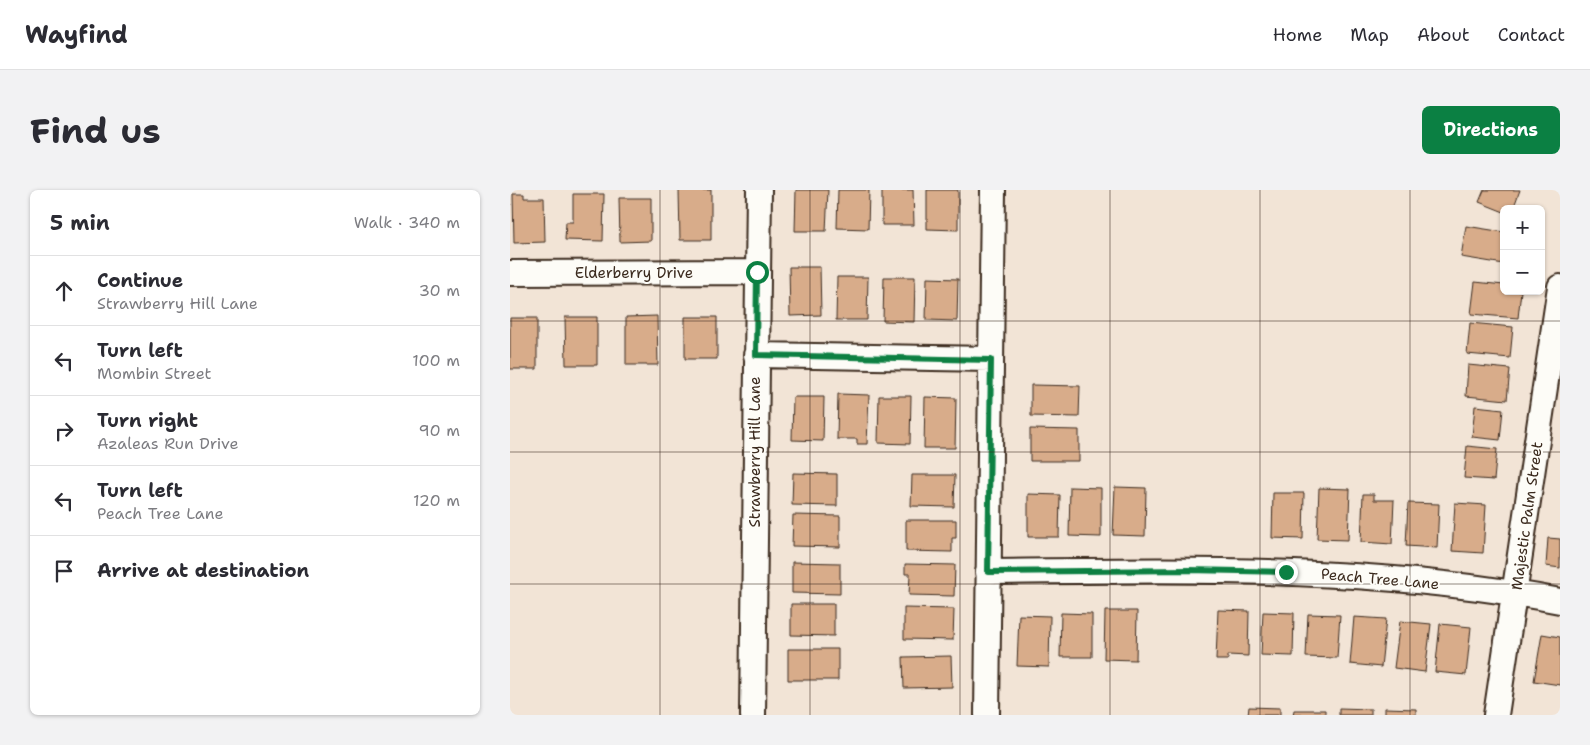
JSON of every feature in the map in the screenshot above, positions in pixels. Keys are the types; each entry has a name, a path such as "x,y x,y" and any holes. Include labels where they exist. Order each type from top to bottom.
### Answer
{"street":[{"name":"Strawberry Hill Lane","path":"754,715 759,190"},
{"path":"986,715 993,190"},
{"name":"Elderberry Drive","path":"510,273 757,272"},
{"name":"Majestic Palm Street","path":"1496,715 1553,382 1560,287"},
{"path":"756,355 991,360"},
{"name":"Peach Tree Lane","path":"988,572 1188,570 1286,572 1393,578 1516,593 1560,601"}],"building":[{"path":"679,190 711,190 711,240 680,240"},
{"path":"796,190 828,190 826,231 795,231"},
{"path":"838,190 869,190 868,229 837,228"},
{"path":"882,190 913,190 914,225 882,225"},
{"path":"927,190 958,190 958,230 927,229"},
{"path":"1484,190 1520,190 1514,205 1500,205 1500,210 1479,202"},
{"path":"513,194 524,194 524,198 544,198 545,242 514,243"},
{"path":"573,194 604,194 603,241 565,240 566,222 573,222"},
{"path":"619,198 651,198 651,241 620,242"},
{"path":"1466,226 1500,231 1500,263 1461,257"},
{"path":"789,267 820,267 821,315 790,316"},
{"path":"837,277 868,277 867,320 836,320"},
{"path":"884,277 915,277 914,322 883,321"},
{"path":"927,278 958,279 957,321 926,320"},
{"path":"1475,282 1500,285 1500,295 1521,295 1518,318 1471,314"},
{"path":"657,316 658,365 626,365 626,317"},
{"path":"565,317 597,317 597,365 566,365"},
{"path":"685,317 717,317 717,359 685,359"},
{"path":"510,318 537,318 537,369 510,369"},
{"path":"1470,323 1513,327 1510,358 1467,354"},
{"path":"1468,365 1510,369 1507,400 1466,396"},
{"path":"1031,385 1080,386 1079,417 1031,416"},
{"path":"838,394 869,395 867,444 857,444 857,439 837,439"},
{"path":"879,396 911,396 910,444 878,443"},
{"path":"793,397 824,397 823,441 792,440"},
{"path":"925,397 956,398 955,448 924,448"},
{"path":"1475,406 1503,409 1500,440 1472,437"},
{"path":"1030,429 1079,430 1079,461 1030,461"},
{"path":"1467,446 1497,449 1494,480 1464,478"},
{"path":"793,473 837,474 837,506 792,505"},
{"path":"912,475 955,475 954,507 911,506"},
{"path":"1070,487 1101,488 1101,537 1069,536"},
{"path":"1115,487 1146,488 1145,536 1113,535"},
{"path":"1319,488 1350,489 1348,540 1317,539"},
{"path":"1273,493 1304,493 1303,539 1272,538"},
{"path":"1028,494 1060,495 1059,537 1028,537"},
{"path":"1363,494 1374,494 1374,500 1394,500 1392,544 1361,542"},
{"path":"1408,503 1439,504 1437,548 1406,546"},
{"path":"1455,503 1486,505 1483,553 1452,551"},
{"path":"793,515 840,516 840,547 792,546"},
{"path":"906,520 956,520 956,538 952,538 952,552 906,551"},
{"path":"1548,538 1560,539 1560,568 1546,566"},
{"path":"792,562 840,563 840,594 792,593"},
{"path":"905,564 955,565 954,596 909,595 910,574 905,574"},
{"path":"791,604 834,604 834,636 791,635"},
{"path":"904,608 954,609 953,640 904,639"},
{"path":"1218,610 1249,611 1248,656 1228,655 1228,660 1216,660"},
{"path":"1105,611 1137,611 1136,660 1104,659"},
{"path":"1263,612 1294,613 1293,656 1261,655"},
{"path":"1061,613 1092,614 1092,657 1060,657"},
{"path":"1308,614 1340,615 1337,658 1306,657"},
{"path":"1019,615 1050,616 1049,667 1017,666"},
{"path":"1354,617 1386,619 1381,667 1350,664"},
{"path":"1400,621 1431,624 1425,672 1394,668"},
{"path":"1440,624 1471,627 1466,675 1435,672"},
{"path":"1542,634 1560,637 1560,685 1534,681"},
{"path":"788,649 838,649 838,680 788,680"},
{"path":"951,656 952,687 904,688 903,657"},
{"path":"1249,707 1280,708 1280,715 1248,715"},
{"path":"1339,708 1371,709 1371,715 1339,715"},
{"path":"1385,708 1416,709 1416,715 1385,715"},
{"path":"1294,710 1325,710 1325,715 1293,715"}],"route":[{"path":"757,272 756,355 991,360 988,572 1188,570 1286,572"}]}
